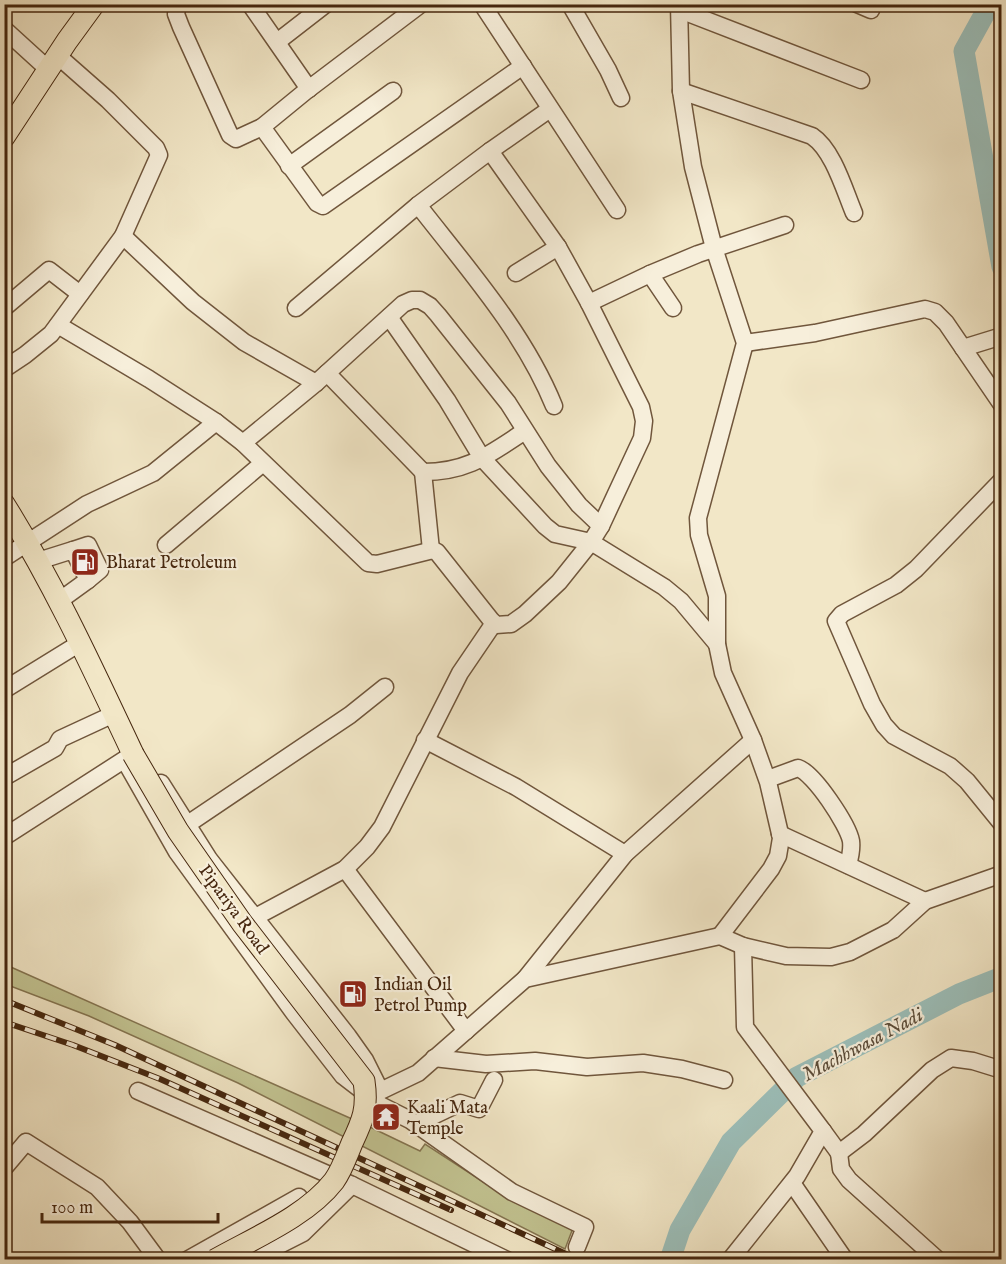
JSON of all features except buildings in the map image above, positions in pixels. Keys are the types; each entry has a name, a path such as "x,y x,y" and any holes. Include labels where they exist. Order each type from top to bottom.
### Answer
{"main road":[{"path":"4,136 94,4"},
{"name":"Pipariya Road","path":"4,504 33,552 80,643 133,754 178,831 246,928 364,1082 367,1097 364,1118 336,1179 318,1197 285,1221 215,1260"}],"street":[{"path":"178,4 176,14 230,135 237,139 262,127 421,4"},
{"path":"250,4 309,89"},
{"path":"277,42 326,4"},
{"path":"482,4 617,210"},
{"path":"570,4 608,70 621,98"},
{"path":"720,936 771,869 781,848 768,779 723,673 717,644 717,596 699,535 698,518 745,343 714,248 693,167 681,91 680,7 861,80"},
{"path":"4,29 108,100 159,152 123,236 51,334 4,369"},
{"path":"262,127 317,203 324,205 524,66"},
{"path":"290,166 393,91"},
{"path":"681,91 812,136 820,141 854,213"},
{"path":"296,308 418,205 550,109"},
{"path":"58,325 216,422 243,443 368,563 377,564 431,550 437,552 494,623 511,624 559,582 591,542 601,526 642,438 644,421 641,407 558,247 490,151"},
{"path":"418,205 487,295 525,350 542,377 554,406"},
{"path":"589,303 650,274 714,248 785,225"},
{"path":"123,236 193,302 244,342 322,378 423,472 431,550"},
{"path":"516,273 558,247"},
{"path":"4,308 49,270 80,294"},
{"path":"650,274 672,308"},
{"path":"243,443 322,378 404,304 412,300 420,300 430,306 488,376 548,466 579,505 601,526"},
{"path":"745,343 815,333 925,309 935,312 946,323 1002,405"},
{"path":"389,317 447,400 482,458 545,526 555,534 591,542 664,587 681,601 717,644"},
{"path":"963,348 995,338"},
{"path":"33,552 87,504 153,473 216,422"},
{"path":"423,472 444,472 463,468 525,431"},
{"path":"166,545 263,463"},
{"path":"1002,480 909,574 896,585 842,614 837,621 868,694 884,725 894,736 950,766 967,781 1002,824"},
{"path":"4,558 33,552 73,550 88,580 58,601"},
{"path":"234,930 345,869 367,847 382,827 460,673 494,623"},
{"path":"4,690 80,643"},
{"path":"178,831 350,715 385,687"},
{"path":"4,771 8,775 55,748 60,739 114,714"},
{"path":"425,740 516,787 625,854"},
{"path":"375,1093 418,1072 525,979 625,854 753,740"},
{"path":"4,837 133,754"},
{"path":"768,779 798,768 805,771 844,824 851,846 849,866"},
{"path":"178,831 209,859 348,1036 365,1060 375,1093 382,1106 416,1125 512,1192 585,1227 577,1247"},
{"path":"178,831 177,852 343,1076 375,1093"},
{"path":"780,834 926,901"},
{"path":"345,869 466,1031"},
{"path":"525,979 720,936 743,946 786,956 831,957 850,952 893,930 926,901 1002,874"},
{"path":"743,946 745,1027 839,1153 841,1170 849,1180 938,1260"},
{"path":"435,1058 486,1064 535,1061 587,1067 643,1063 682,1069 724,1080"},
{"path":"839,1153 864,1134 932,1070 951,1058 973,1061 1002,1070"},
{"path":"416,1125 460,1103 478,1109 494,1080"},
{"path":"138,1091 352,1185 507,1260"},
{"path":"730,1260 792,1183 823,1131"},
{"path":"4,1168 26,1142 97,1187 130,1222 158,1260"},
{"path":"792,1183 845,1260"},
{"path":"250,1260 303,1233 352,1185"},
{"path":"187,1260 299,1197"}],"green space":[{"path":"4,964 420,1151 425,1144 502,1194 573,1228 565,1249 238,1083 89,1016 5,984"}],"waterway":[{"name":"Machhwasa Nadi","path":"990,4 964,51 1002,267"},
{"name":"Machhwasa Nadi","path":"670,1260 680,1230 731,1142 797,1077 959,994 1002,977"}],"railway":[{"path":"4,1000 115,1045 579,1260"},
{"path":"4,1022 73,1045 160,1079 451,1210"}],"place":[{"name":"Bharat Petroleum","path":"85,562"},
{"name":"Indian Oil Petrol Pump","path":"353,994"},
{"name":"Kaali Mata Temple","path":"386,1117"}]}
